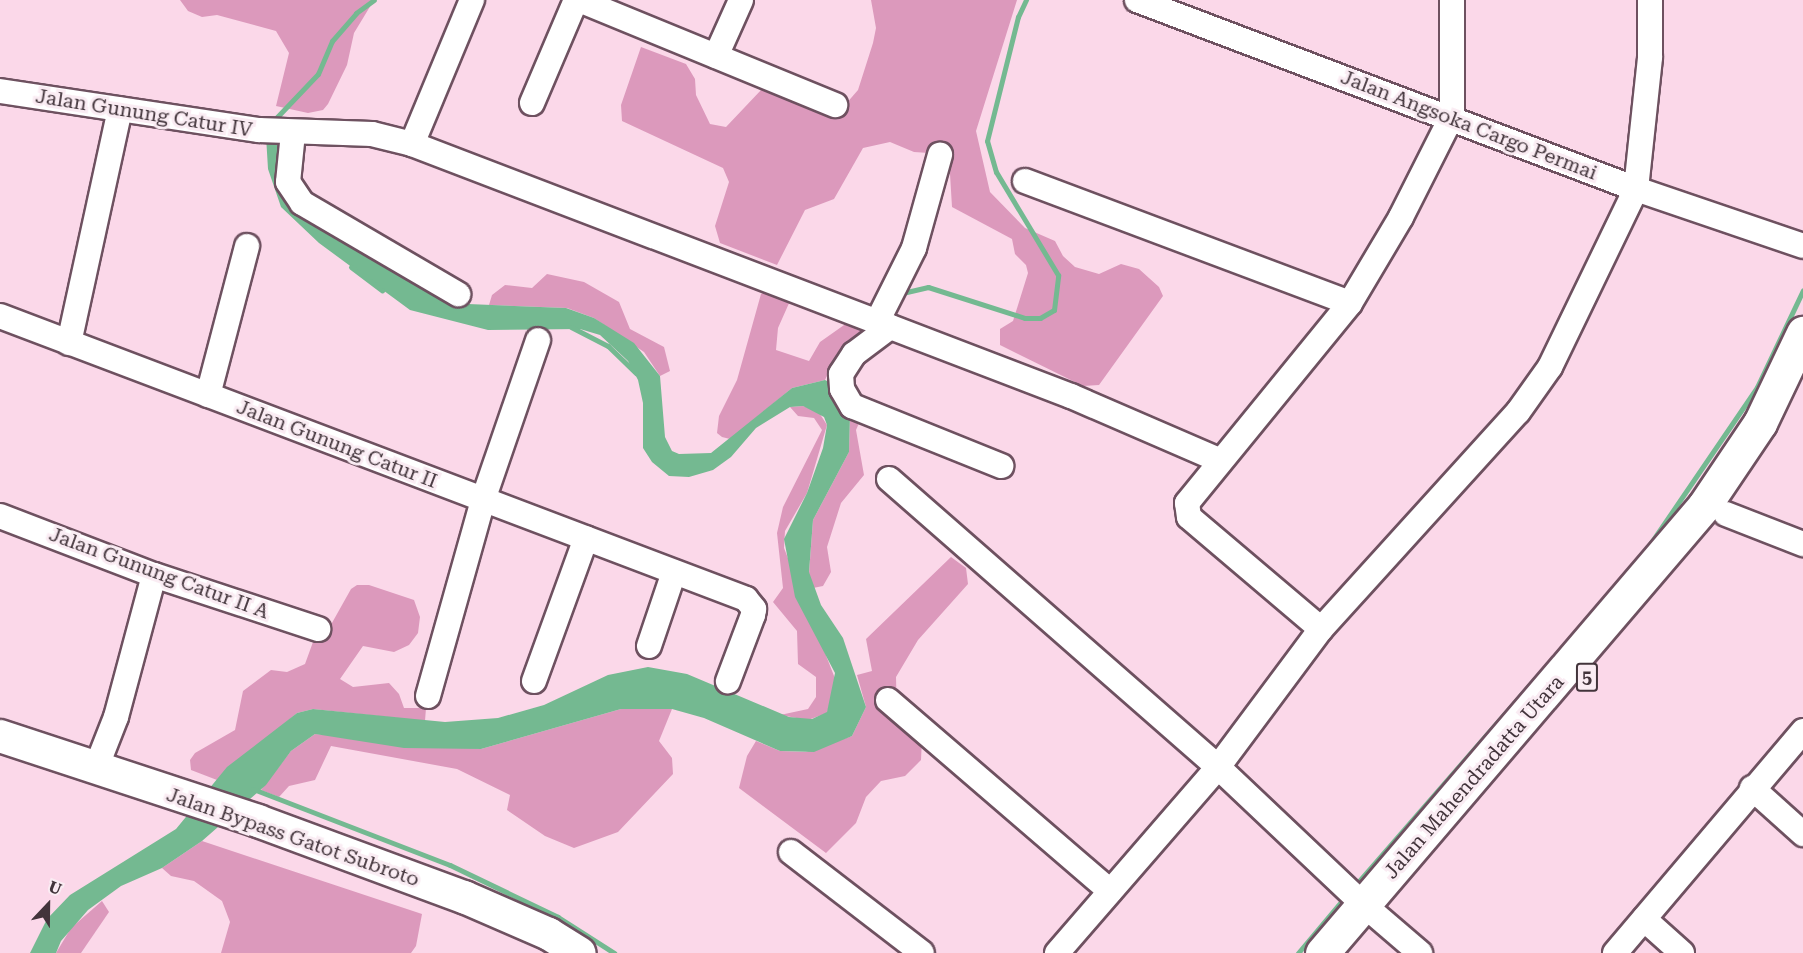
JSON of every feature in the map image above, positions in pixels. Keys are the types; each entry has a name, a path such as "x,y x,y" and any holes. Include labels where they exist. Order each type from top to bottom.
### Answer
{"highway":[{"name":"Jalan Mahendradatta Utara","path":"1348,953 1372,911 1704,506 1760,423 1803,333"},
{"name":"Jalan Mahendradatta Utara","path":"1322,953 1372,911 1725,514 1767,451 1803,385"}],"main road":[{"name":"Jalan Bypass Gatot Subroto","path":"0,736 258,821 482,904 580,953"}],"street":[{"path":"412,144 472,0"},
{"path":"532,103 578,0 835,105"},
{"path":"716,56 741,0"},
{"name":"Jalan Angsoka Cargo Permai","path":"1137,0 1452,116 1636,189 1803,246"},
{"path":"1321,629 1189,517 1187,503 1350,303 1401,218 1452,116 1452,0"},
{"path":"1057,953 1218,767 1321,629 1536,388 1636,189 1650,57 1650,0"},
{"name":"Jalan Gunung Catur IV","path":"0,91 259,130 291,133 372,134 412,144 1071,396 1221,461"},
{"path":"69,343 120,109"},
{"path":"291,133 288,182 302,203 458,294"},
{"path":"940,155 914,248 883,325 854,354 841,374 842,389 852,406 1002,466"},
{"path":"1025,181 1350,303"},
{"path":"208,395 248,246"},
{"name":"Jalan Gunung Catur II","path":"0,316 586,538 751,603 753,615 728,681"},
{"path":"428,696 483,500 538,340"},
{"path":"889,479 1218,767 1420,953"},
{"path":"1725,514 1803,544"},
{"name":"Jalan Gunung Catur II A","path":"0,516 154,575 318,629"},
{"path":"534,681 586,538"},
{"path":"649,646 674,572"},
{"path":"96,768 116,717 154,575"},
{"path":"888,700 1110,891"},
{"path":"1615,953 1752,788 1803,731"},
{"path":"1752,788 1803,834"},
{"path":"791,852 922,953"},
{"path":"1644,919 1682,953"}],"shaded area":[{"path":"180,0 374,0 354,33 347,65 328,104 323,110 308,113 276,106 289,53 276,31 217,15 202,17 188,11"},
{"path":"871,0 1017,0 976,131 990,192 1025,228 1055,241 1063,256 1075,267 1099,274 1121,264 1139,269 1159,287 1163,296 1099,385 1083,386 1000,345 1000,329 1013,321 1028,273 1026,265 1015,254 1012,239 952,207 950,174 929,153 914,152 890,142 863,148 834,199 805,210 777,265 720,243 715,226 729,182 723,168 622,121 621,105 641,47 686,64 695,79 696,95 710,124 726,127 762,89 822,115 838,113 858,90 873,43 876,28"},
{"path":"266,136 285,138 285,174 368,254 409,281 468,304 566,308 594,318 634,343 660,376 665,437 672,451 679,454 711,453 792,388 825,380 839,387 850,415 849,452 813,520 809,572 821,605 843,638 866,707 852,736 814,752 780,751 704,718 672,709 621,709 481,749 404,748 315,734 291,751 266,785 202,841 162,868 121,886 88,910 61,941 56,953 30,953 47,919 70,895 176,829 227,767 297,713 313,709 445,722 498,718 544,705 608,675 648,667 687,674 789,717 812,719 827,712 835,673 795,597 784,539 807,493 823,448 827,425 824,417 803,406 790,407 756,428 731,457 713,470 689,477 669,476 652,462 643,448 643,403 638,380 628,361 600,335 580,329 488,330 410,310 319,243 281,207 268,169"},
{"path":"547,274 584,282 619,302 630,329 664,347 670,371 660,376 644,352 594,318 567,308 489,305 492,295 505,285 532,288"},
{"path":"771,289 790,301 778,328 776,350 809,361 820,342 854,318 862,330 837,354 825,380 792,388 730,439 722,437 717,433 719,416 737,380 761,294"},
{"path":"803,406 818,411 827,425 807,493 785,531 784,548 836,681 827,713 808,720 780,715 808,709 816,697 816,677 798,664 797,631 773,602 783,588 777,533 783,507 822,430 814,418 798,416 790,407"},
{"path":"863,414 856,430 864,475 841,503 827,547 831,572 823,586 813,588 809,573 813,520 849,452 850,415"},
{"path":"951,557 966,568 968,584 918,640 896,677 897,717 922,739 921,760 905,776 881,781 866,797 856,823 826,853 739,788 747,756 756,741 780,751 806,752 852,736 866,707 857,675 872,671 866,639"},
{"path":"357,585 369,585 414,600 420,617 418,633 409,645 394,652 363,646 340,679 353,687 389,683 399,694 404,708 426,708 425,721 313,709 297,713 217,780 191,770 190,760 195,753 235,730 243,691 271,670 287,672 305,664 313,642 328,630 351,589"},
{"path":"621,709 672,709 659,741 672,758 673,774 618,832 574,848 545,836 507,810 510,795 457,769 331,746 315,780 289,786 279,797 261,790 291,751 315,734 481,749"},
{"path":"202,841 422,914 416,946 411,953 221,953 230,922 222,901 194,881 171,876 162,868"},
{"path":"102,901 109,912 81,953 56,953 71,928"}],"waterway":[{"path":"275,126 277,117 318,74 332,41 356,13 374,0"},
{"path":"898,294 928,287 1025,318 1040,318 1054,310 1058,275 996,172 987,141 1018,17 1026,0"},
{"path":"351,267 382,290"},
{"path":"1646,550 1757,387 1803,290"},
{"path":"571,327 608,346 636,373"},
{"path":"1353,888 1538,675"},
{"path":"253,789 450,865 558,917 614,953"},
{"path":"1298,953 1345,897"}]}
